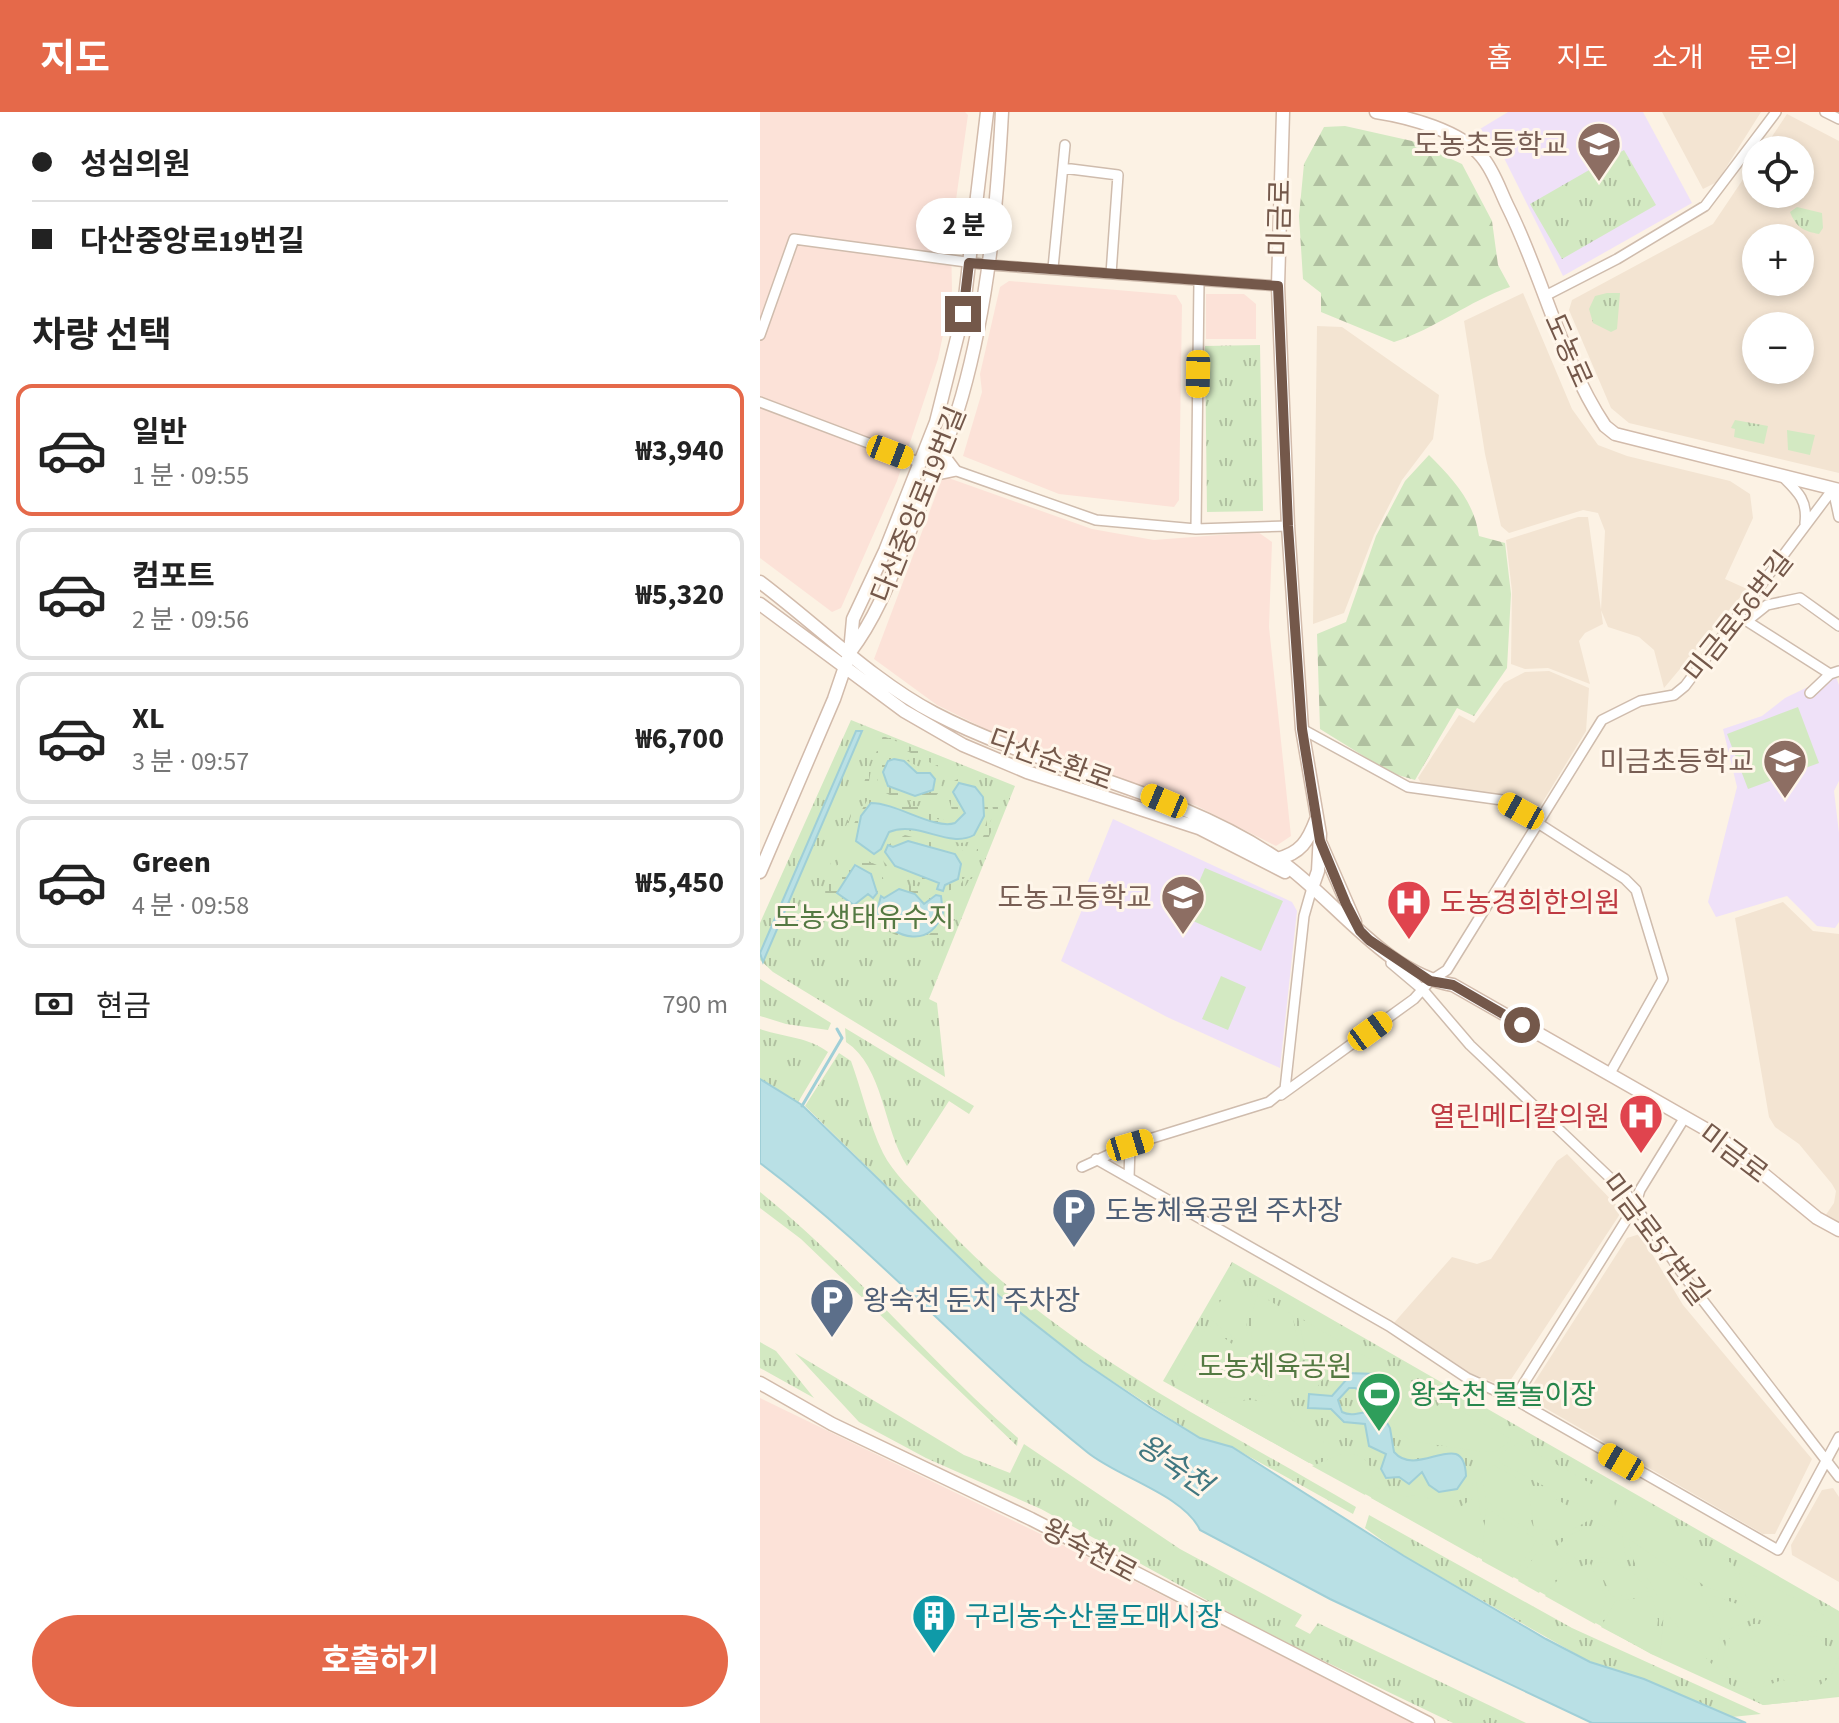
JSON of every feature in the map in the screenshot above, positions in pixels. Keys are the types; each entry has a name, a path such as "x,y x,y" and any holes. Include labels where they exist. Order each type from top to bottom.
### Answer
{"street":[{"name":"다산중앙로19번길","path":"760,872 845,667 850,652 853,619 921,463 957,344 987,112"},
{"name":"다산중앙로19번길","path":"850,652 869,628 935,474 968,370 989,265 1002,112"},
{"name":"미금로","path":"1283,112 1278,286 1288,526 1302,729 1320,841 1318,871 1312,888 1426,986 1453,985 1716,1135 1817,1218 1839,1230"},
{"name":"도농로","path":"1376,112 1405,118 1456,139 1482,157 1521,232 1545,296 1597,414 1615,434 1836,490"},
{"path":"1545,296 1705,206 1776,112"},
{"path":"1825,112 1839,119"},
{"path":"1053,268 1065,145"},
{"path":"1063,168 1118,175 1111,274"},
{"path":"760,335 794,239 989,265 1278,286"},
{"path":"1196,529 1199,281"},
{"path":"760,402 921,463"},
{"path":"942,454 954,470"},
{"path":"935,474 954,470 1096,520 1196,529 1288,526"},
{"path":"1782,476 1801,495 1807,509 1805,527"},
{"path":"1836,490 1839,517"},
{"name":"미금로56번길","path":"1082,1167 1130,1145 1269,1102 1447,970 1602,720 1640,701 1660,700 1674,695 1743,619 1805,527 1836,490"},
{"name":"다산순환로","path":"760,582 936,714 1006,744 1140,791 1214,823 1277,859 1312,888"},
{"path":"1810,693 1834,672 1743,619 1767,605 1800,598 1839,626"},
{"name":"다산순환로","path":"760,604 904,711 963,745 1027,772 1199,828 1312,888"},
{"path":"1302,729 1408,787 1502,800 1540,821 1636,890 1663,979 1609,1075"},
{"path":"1277,859 1289,856 1307,842 1316,820"},
{"path":"1320,841 1364,935"},
{"path":"1281,1095 1285,1089 1304,916 1312,888"},
{"name":"미금로57번길","path":"1426,986 1431,1003 1470,1045 1593,1158 1635,1206 1734,1343 1839,1477"},
{"path":"1514,1399 1635,1206 1640,1190 1685,1117"},
{"path":"1129,1178 1130,1145"},
{"path":"1096,1159 1389,1326 1467,1378 1514,1399 1778,1550 1839,1437"},
{"name":"왕숙천로","path":"760,1383 832,1424 1031,1519 1425,1721"}],"shaded area":[{"path":"760,112 965,112 968,115 951,235 952,291 938,359 897,481 841,608 832,612 760,558"},
{"name":"도농초등학교","path":"1508,112 1643,112 1692,203 1563,276 1498,146 1480,129"},
{"path":"1662,112 1761,112 1746,136 1742,136 1742,142 1717,182 1703,189"},
{"path":"1787,114 1839,141 1839,473 1629,423 1611,408 1569,310 1572,300 1713,224 1742,181 1742,208 1814,208 1814,136 1772,136"},
{"path":"1009,281 1176,295 1182,305 1179,500 1174,507 1059,494 963,456 982,392 980,374 1000,287"},
{"path":"1523,293 1572,409 1598,445 1627,456 1730,481 1750,494 1753,518 1725,579 1747,589 1664,688 1654,650 1639,637 1608,627 1601,610 1605,531 1598,513 1583,510 1509,533 1501,526 1485,454 1464,321"},
{"path":"1206,294 1244,294 1256,304 1256,339 1206,339"},
{"path":"1317,326 1342,327 1439,395 1433,439 1402,480 1374,535 1344,613 1313,624"},
{"path":"943,476 1092,529 1154,540 1258,532 1272,542 1269,627 1291,836 1276,846 1197,806 1002,737 937,705 874,659"},
{"path":"1578,517 1588,517 1603,624 1585,633 1579,641 1590,684 1548,668 1525,669 1511,664 1512,591 1506,540"},
{"name":"미금초등학교","path":"1833,669 1839,685 1839,781 1834,791 1839,833 1839,922 1835,928 1817,926 1787,896 1716,917 1708,902 1737,787 1723,729 1762,716 1785,698 1812,685 1822,673"},
{"path":"1549,671 1589,688 1586,731 1536,813 1525,813 1490,793 1421,783 1418,778 1459,715 1474,723 1504,683 1525,672"},
{"name":"도농고등학교","path":"1113,819 1292,902 1297,911 1280,1068 1167,1017 1061,961 1090,890 1086,886"},
{"path":"1783,902 1813,931 1839,934 1839,1224 1825,1216 1834,1203 1836,1191 1832,1184 1799,1144 1775,1127 1769,1117 1735,918"},
{"path":"1567,1154 1622,1211 1506,1387 1467,1372 1393,1324 1452,1257 1477,1264 1491,1259 1557,1161"},
{"path":"1640,1234 1683,1305 1812,1459 1775,1534 1763,1534 1533,1401 1530,1389 1627,1238"},
{"name":"구리농수산물도매시장","path":"760,1398 1053,1540 1414,1723 760,1723"},
{"path":"1833,1488 1839,1497 1839,1582 1792,1555 1791,1545 1822,1490"}],"green space":[{"path":"1345,126 1412,141 1462,164 1492,221 1498,265 1510,287 1394,342 1321,312 1321,293 1303,279 1299,216 1304,164 1324,127"},
{"path":"1624,150 1656,205 1562,259 1530,204"},
{"path":"1801,208 1822,213 1823,228 1819,234 1814,233 1814,224 1797,224 1790,212"},
{"path":"1620,293 1617,329 1611,332 1593,323 1589,309 1595,296"},
{"path":"1260,345 1263,511 1207,512 1205,346"},
{"path":"1735,420 1768,426 1764,444 1734,437 1735,429 1731,428"},
{"path":"1787,430 1815,435 1810,455 1788,450"},
{"path":"1429,455 1467,501 1479,536 1505,543 1511,594 1507,668 1474,716 1457,708 1415,780 1391,773 1320,729 1317,634 1346,622 1376,536 1405,481"},
{"path":"1798,707 1819,763 1748,789 1727,734"},
{"name":"도농생태유수지","path":"851,720 1015,786 929,999 937,1003 945,1077 773,972 760,960 760,923"},
{"path":"883,736 950,763 951,767 945,770 903,749 881,750 872,764 868,787 853,810 840,848 830,865"},
{"path":"891,752 919,767 937,771 942,782 939,791 925,801 905,800 878,788 877,766","holes":["904,761 933,789 915,796 888,786 883,777 884,767"]},
{"path":"960,778 979,788 988,804 986,822 976,841 960,843 906,830 897,831 882,842 898,828 952,839 969,837 979,830 983,797 975,787 961,782 954,796 965,813 955,823 937,823 871,803 863,811 855,835 862,847 881,849 879,855 872,856 853,844 852,827 868,799 924,809 943,820 952,810 948,797 952,782"},
{"path":"987,781 992,797 1002,805 945,944 957,901 971,877 977,849 994,814"},
{"path":"905,835 963,851 967,873 958,889 943,891 945,885 958,879 961,864 955,854 908,841 893,848 888,845"},
{"path":"849,852 879,866 884,881 877,893 871,873 858,865 838,896 853,905 868,894 873,898 846,914 832,907 825,892 841,857"},
{"path":"885,852 895,866 940,883 937,889 895,873 883,861"},
{"path":"1205,868 1283,901 1261,951 1184,917"},
{"path":"899,882 916,888 925,896 936,895 924,904 914,894 899,889 883,898 881,896"},
{"path":"941,896 950,906 949,918 942,932 929,943 901,937 873,925 868,913 877,901 929,935 940,922"},
{"path":"1221,976 1246,987 1228,1030 1202,1019"},
{"path":"760,979 831,1023 828,1030 786,1024 760,1016"},
{"path":"845,1028 974,1106 969,1114 949,1101 907,1166 893,1135 876,1082 859,1053 846,1042"},
{"path":"760,1029 804,1040 828,1052 797,1104 760,1079"},
{"path":"839,1053 851,1061 887,1160 974,1256 1023,1299 1075,1338 1186,1409 1356,1507 1353,1514 1232,1447 1200,1438 1083,1362 999,1296 805,1106"},
{"path":"760,1192 827,1251 1018,1438 1017,1446 801,1239 760,1208"},
{"name":"도농체육공원","path":"1232,1262 1839,1611 1839,1697 1763,1705 1651,1654 1163,1381"},
{"path":"1233,1280 1253,1293 1246,1321 1248,1335 1238,1341 1210,1319"},
{"path":"1258,1294 1292,1314 1302,1362 1298,1393 1273,1392 1260,1370 1251,1332"},
{"path":"1298,1317 1397,1375 1363,1369 1340,1370 1322,1381 1316,1391 1304,1390 1306,1353"},
{"path":"1208,1325 1246,1355 1266,1395 1199,1400 1177,1388 1176,1380"},
{"path":"760,1342 776,1351 814,1398 760,1368"},
{"path":"795,1353 964,1455 1010,1473 1024,1444 1180,1549 1302,1615 1295,1626 1310,1634 1318,1623 1526,1723 1453,1723 1272,1636 1041,1509 926,1458 859,1422"},
{"path":"1249,1400 1263,1402 1282,1411 1306,1432 1329,1444 1329,1453 1309,1463 1204,1404"},
{"path":"1445,1401 1512,1440 1496,1451 1483,1452 1411,1441 1395,1429 1394,1421 1409,1407 1429,1411"},
{"path":"1518,1443 1613,1496 1619,1526 1499,1462 1500,1453"},
{"path":"1356,1454 1370,1467 1370,1482 1365,1495 1312,1466 1339,1455"},
{"path":"1494,1465 1521,1480 1529,1506 1529,1530 1486,1501 1481,1474"},
{"path":"1476,1477 1481,1521 1478,1558 1371,1498 1375,1487 1406,1497 1420,1494 1433,1501 1451,1504 1456,1510 1473,1498 1469,1492"},
{"path":"1528,1483 1591,1519 1553,1541 1550,1529 1534,1530"},
{"path":"1618,1499 1733,1564 1742,1600 1705,1586 1627,1534"},
{"path":"1486,1508 1537,1540 1513,1578 1482,1561"},
{"path":"1369,1515 1572,1628 1761,1714 1732,1717 1644,1679 1590,1662 1404,1556 1365,1528"},
{"path":"1598,1523 1622,1536 1627,1564 1604,1557 1578,1560 1556,1547 1570,1535"},
{"path":"1629,1539 1698,1587 1721,1630 1717,1657 1657,1597 1633,1560"},
{"path":"1543,1543 1569,1562 1548,1579 1539,1593 1518,1581"},
{"path":"1610,1562 1632,1571 1649,1591 1612,1597 1596,1563"},
{"path":"1590,1563 1607,1599 1595,1624 1545,1596 1561,1576"},
{"path":"1739,1567 1834,1622 1819,1630 1803,1632 1772,1622 1758,1612 1748,1599 1741,1583"},
{"path":"1652,1596 1658,1620 1654,1655 1601,1627 1615,1601"},
{"path":"1714,1596 1746,1607 1755,1618 1727,1630 1712,1600"},
{"path":"1664,1611 1737,1692 1660,1657"},
{"path":"1752,1624 1764,1624 1791,1635 1819,1637 1832,1654 1829,1670 1816,1681 1792,1674 1779,1676 1752,1631"},
{"path":"1744,1626 1773,1676 1762,1684 1737,1681 1723,1662 1726,1641"},
{"path":"1839,1656 1839,1696 1823,1698 1819,1686 1831,1676"},
{"path":"1782,1680 1801,1682 1819,1699 1763,1705 1739,1689 1763,1687"}],"water":[{"path":"856,731 862,731 763,962 760,953"},
{"path":"888,761 904,761 917,773 930,773 935,779 933,790 915,796 888,786 883,772"},
{"path":"959,783 975,787 983,797 984,816 974,835 954,839 900,829 889,832 881,849 874,854 856,841 861,816 871,803 937,823 955,823 965,813 953,792"},
{"path":"908,841 955,854 961,864 958,879 945,885 943,891 937,889 939,883 895,866 885,852 888,845 893,847"},
{"path":"855,865 871,874 877,893 873,898 868,894 854,905 837,893"},
{"path":"899,889 915,894 924,904 936,895 941,896 943,913 930,932 921,936 903,934 893,930 876,915 881,896 884,898"},
{"name":"왕숙천","path":"760,1079 802,1105 999,1296 1083,1362 1148,1406 1200,1438 1232,1447 1404,1556 1546,1639 1590,1662 1644,1679 1746,1723 1592,1723 1330,1599 1200,1530 1180,1507 1100,1461 1045,1417 844,1232 760,1163"},
{"name":"왕숙천 물놀이장","path":"1346,1373 1378,1374 1378,1401 1355,1388 1349,1388 1338,1400 1342,1412 1382,1414 1390,1428 1394,1452 1404,1459 1415,1460 1449,1453 1457,1455 1463,1461 1466,1476 1457,1489 1439,1492 1429,1485 1422,1472 1409,1484 1399,1477 1386,1478 1381,1469 1386,1454 1369,1446 1365,1424 1344,1422 1331,1409 1308,1408 1309,1394 1332,1396 1347,1379"}],"waterway":[{"path":"795,926 797,921"},
{"path":"802,1106 842,1038 837,1029"}],"place":[{"name":"도농초등학교","path":"1599,183"},
{"name":"미금초등학교","path":"1785,800"},
{"name":"도농고등학교","path":"1183,936"},
{"name":"도농경희한의원","path":"1409,941"},
{"name":"열린메디칼의원","path":"1641,1155"},
{"name":"도농체육공원 주차장","path":"1074,1249"},
{"name":"왕숙천 둔치 주차장","path":"832,1339"},
{"name":"왕숙천 물놀이장","path":"1379,1433"},
{"name":"구리농수산물도매시장","path":"934,1655"}],"route":[{"path":"963,314 969,263 1278,286 1288,526 1304,761 1320,841 1346,904 1360,931 1369,940 1430,981 1453,985 1522,1025"}]}
